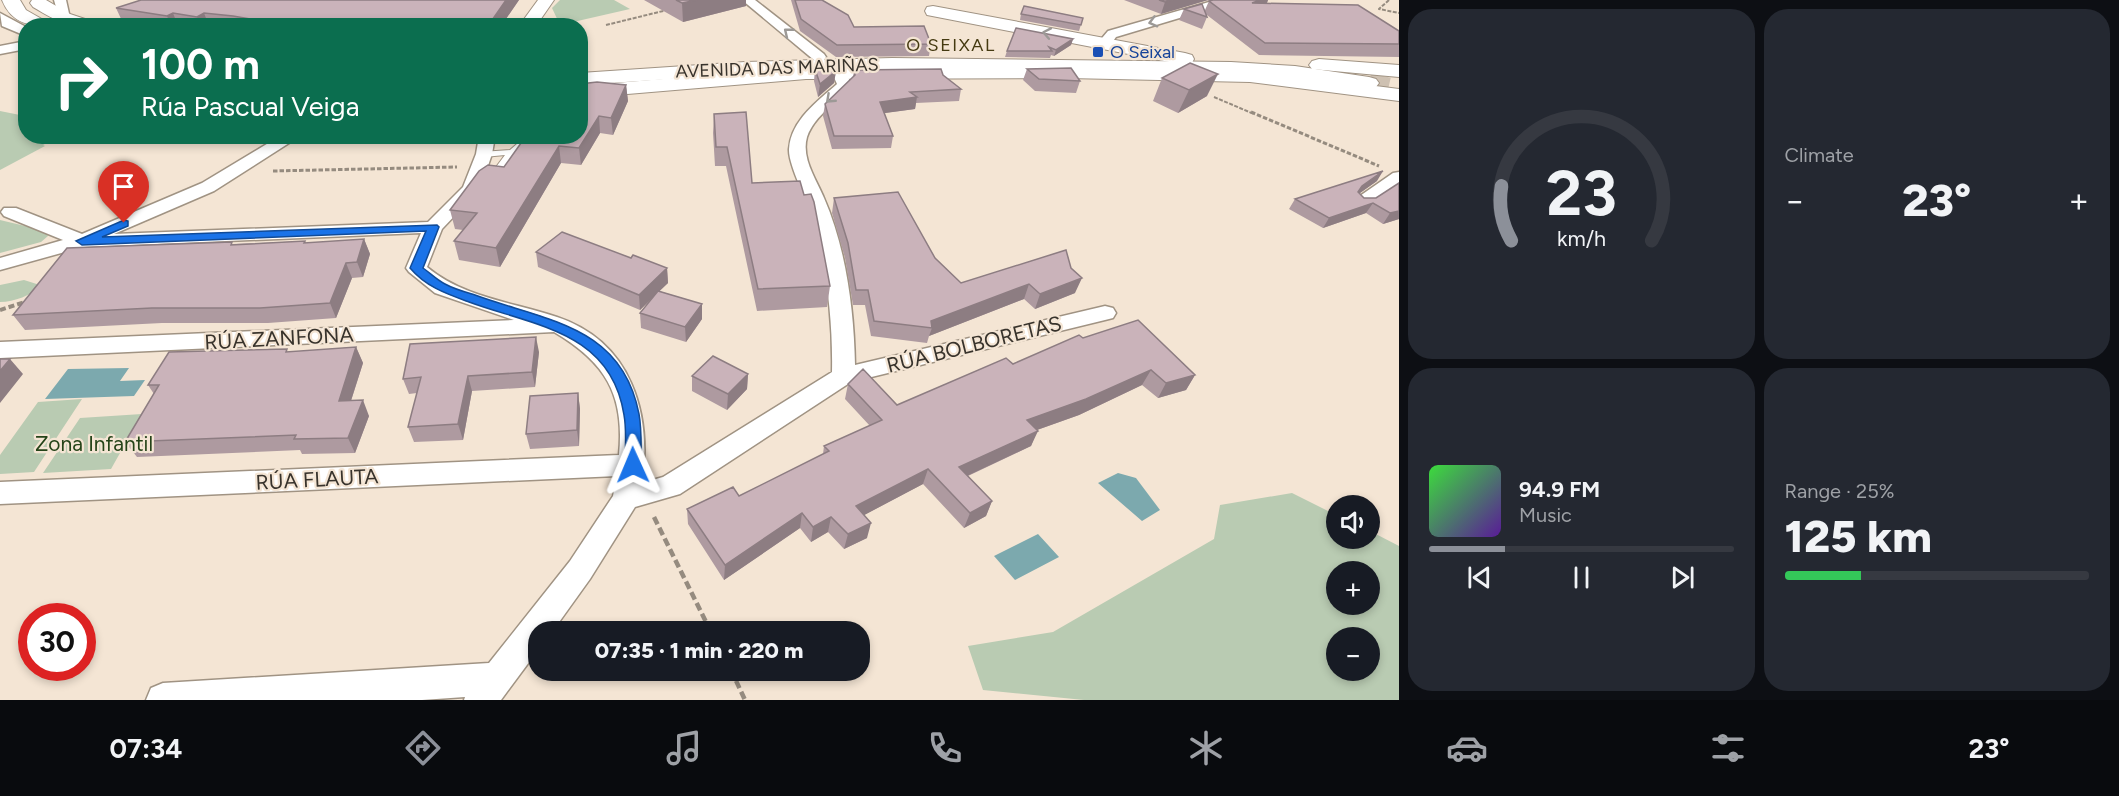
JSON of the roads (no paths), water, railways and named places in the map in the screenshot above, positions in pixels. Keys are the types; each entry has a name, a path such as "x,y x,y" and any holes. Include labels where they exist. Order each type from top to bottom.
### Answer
{"highway":[{"path":"11,0 12,5 22,18"},
{"path":"39,2 46,13 64,14"},
{"name":"AVENIDA DAS MARIÑAS","path":"588,78 745,68 903,64 1232,68 1295,72 1369,83"}],"main road":[{"path":"533,18 546,0"},
{"path":"916,4 933,11 1185,59"},
{"path":"588,71 819,57 1185,59 1365,67 1399,71"},
{"path":"1399,71 1389,77 1388,81 1399,93"},
{"path":"588,91 735,77 839,73 1056,72 1223,75 1301,81 1399,93"}],"street":[{"path":"1182,0 1204,8"},
{"path":"1104,44 1112,34 1229,0"},
{"path":"753,3 819,57"},
{"path":"0,17 6,22 18,23"},
{"path":"0,50 18,47"},
{"path":"839,73 845,85 805,122 797,150 818,205 837,281 844,351 844,376"},
{"path":"0,264 82,241 208,187 279,144"},
{"path":"163,700 489,690 635,496 632,416 624,388 612,363 558,325 495,307 440,287 416,268 433,227 471,189 483,152"},
{"path":"1363,202 1394,174"},
{"path":"10,212 82,241 433,227"},
{"name":"RÚA BOLBORETAS","path":"635,496 671,486 844,376 1105,313"},
{"name":"RÚA ZANFONA","path":"0,350 558,325"},
{"name":"RÚA FLAUTA","path":"0,493 633,465"}],"lane":[{"path":"471,189 499,169 512,152 522,144"},
{"path":"483,152 512,152"}],"water":[{"path":"129,368 120,381 145,380 134,396 45,399 68,369"},
{"path":"1118,473 1136,478 1160,510 1142,521 1098,483"},
{"path":"1038,534 1059,557 1015,580 994,556"}],"tunnel":[{"path":"1369,83 1399,90"}],"place":[{"name":"O Seixal","path":"1098,52"}],"district":[{"name":"O SEIXAL","path":"951,45"}],"park label":[{"name":"Zona Infantil","path":"94,443"}]}
